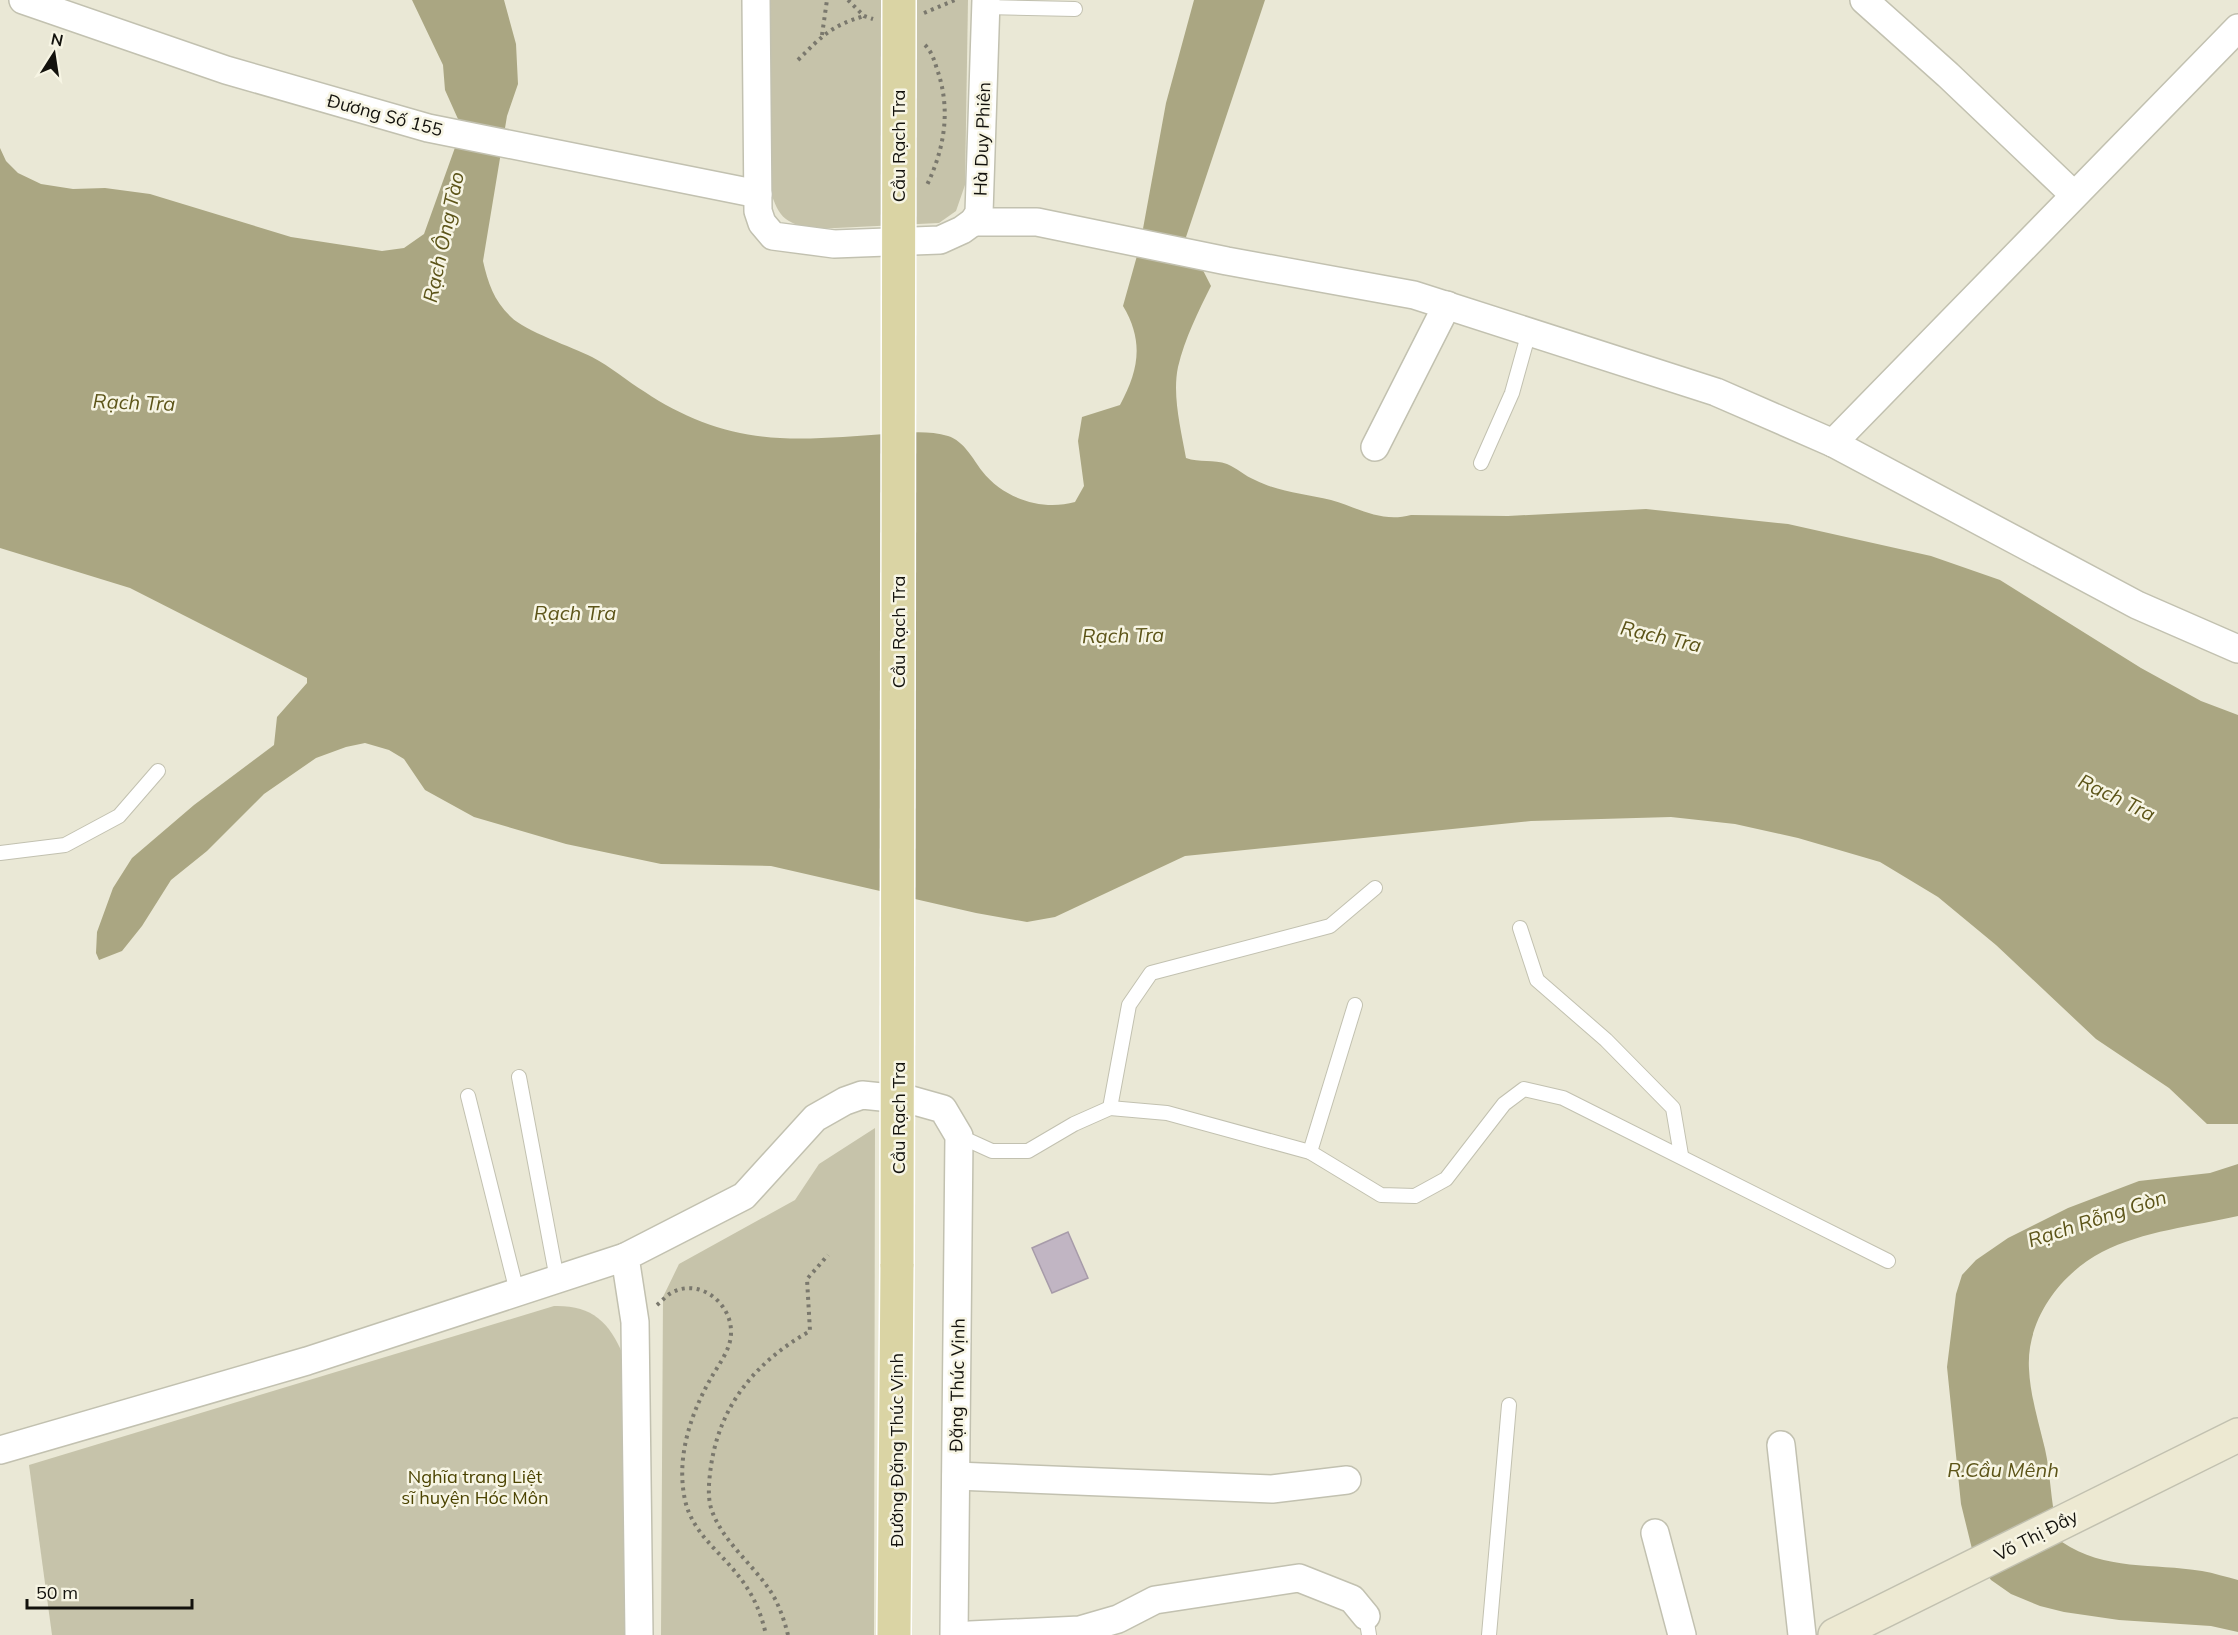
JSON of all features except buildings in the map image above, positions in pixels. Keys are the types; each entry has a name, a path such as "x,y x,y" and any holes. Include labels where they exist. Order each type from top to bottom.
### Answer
{"main road":[{"name":"Cầu Rạch Tra","path":"897,1264 899,0"},
{"name":"Đường Đặng Thúc Vịnh","path":"894,1635 897,1264"}],"street":[{"name":"Đương Số 155","path":"23,0 88,11 226,70 453,134 758,194"},
{"name":"Hà Duy Phiên","path":"756,0 758,211 762,223 773,236 834,244 940,240 973,222 981,204 985,4"},
{"path":"1864,0 1948,75 2073,194"},
{"path":"1833,443 2073,194 2238,28"},
{"path":"973,222 1037,222 1227,261 1378,288 1447,305 1716,392 1833,443 2137,605 2238,649"},
{"path":"1375,447 1447,305"},
{"path":"0,1450 307,1361 625,1257 744,1196 815,1118 862,1095 911,1100 943,1110 959,1136"},
{"name":"Đặng Thúc Vịnh","path":"954,1635 959,1136"},
{"path":"625,1257 636,1322 639,1635"},
{"name":"Võ Thị Đầy","path":"1835,1635 2238,1435"},
{"path":"1781,1444 1802,1635"},
{"path":"956,1476 1272,1489 1347,1480"},
{"path":"1655,1533 1682,1635"},
{"path":"970,1635 1080,1630 1118,1619 1155,1600 1299,1578 1352,1599 1368,1626"}],"lane":[{"path":"985,4 1075,9"},
{"path":"1481,463 1512,393 1529,332"},
{"path":"0,853 65,844 119,816 158,771"},
{"path":"1110,1108 1129,1005 1151,973 1330,926 1375,888"},
{"path":"1520,928 1537,980 1606,1040 1673,1108 1681,1155"},
{"path":"1310,1152 1354,1005"},
{"path":"519,1077 557,1279"},
{"path":"959,1136 992,1151 1028,1151 1074,1124 1110,1108 1167,1113 1310,1152 1381,1195 1415,1196 1446,1179 1504,1104 1524,1089 1563,1098 1681,1155 1888,1261"},
{"path":"468,1096 518,1292"},
{"path":"1489,1635 1509,1405"}],"path":[{"path":"821,37 827,0"},
{"path":"798,60 838,24 864,16"},
{"path":"788,1635 781,1611 770,1590 723,1531 711,1510 709,1485 718,1433 731,1402 750,1377 772,1356 810,1331 807,1279 828,1255"},
{"path":"636,1322 672,1293 692,1288 710,1293 729,1315 731,1334 727,1350 694,1409 686,1440 682,1478 685,1501 692,1521 738,1574 761,1612 766,1635"}],"green space":[{"path":"771,0 968,0 965,185 956,211 939,223 815,229 795,224 783,216 775,204 769,185"},
{"path":"875,1128 874,1635 661,1635 663,1297 679,1264 795,1200 819,1164"},
{"name":"Nghĩa trang Liệt sĩ huyện Hóc Môn","path":"554,1306 578,1308 597,1317 612,1333 623,1355 626,1635 52,1635 29,1465"}],"water":[{"name":"Rạch Tra","path":"412,0 504,0 516,44 518,84 507,116 483,261 496,298 511,317 538,333 592,357 660,402 692,418 726,430 780,438 916,432 940,434 959,442 982,471 1001,489 1024,500 1050,505 1075,502 1084,486 1078,441 1082,417 1120,405 1135,368 1134,331 1123,306 1140,245 1166,103 1194,0 1265,0 1186,237 1211,286 1188,335 1176,378 1178,412 1186,458 1222,463 1264,484 1331,500 1380,516 1508,516 1646,509 1788,524 1931,556 2000,580 2141,668 2201,701 2238,715 2238,1124 2207,1124 2169,1088 2096,1039 1996,945 1938,897 1880,862 1798,838 1735,824 1671,817 1531,821 1185,856 1055,917 1027,922 976,913 771,866 661,864 566,844 474,817 425,790 404,759 389,750 365,743 316,758 264,794 207,851 171,880 142,926 122,951 99,960 96,953 97,932 113,888 132,858 194,805 274,745 277,717 307,683 307,678 130,588 0,548 0,148 6,161 18,173 41,184 73,189 105,188 150,194 291,237 382,251 404,248 424,234 462,128 445,90 443,65"},
{"name":"R.Cầu Mênh","path":"2238,1164 2238,1216 2134,1239 2102,1252 2072,1273 2049,1300 2040,1316 2033,1333 2029,1369 2033,1399 2047,1461 2055,1519 2062,1542 2095,1558 2112,1562 2202,1571 2238,1580 2238,1632 2211,1626 2119,1620 2064,1612 2040,1606 2011,1594 1991,1580 1973,1553 1961,1504 1947,1367 1956,1294 1962,1275 1976,1260 2008,1238 2068,1208 2139,1181 2210,1173"}],"water label":[{"name":"Rạch Ông Tào","path":"443,237"},
{"name":"Rạch Rỗng Gòn","path":"2097,1218"}]}
